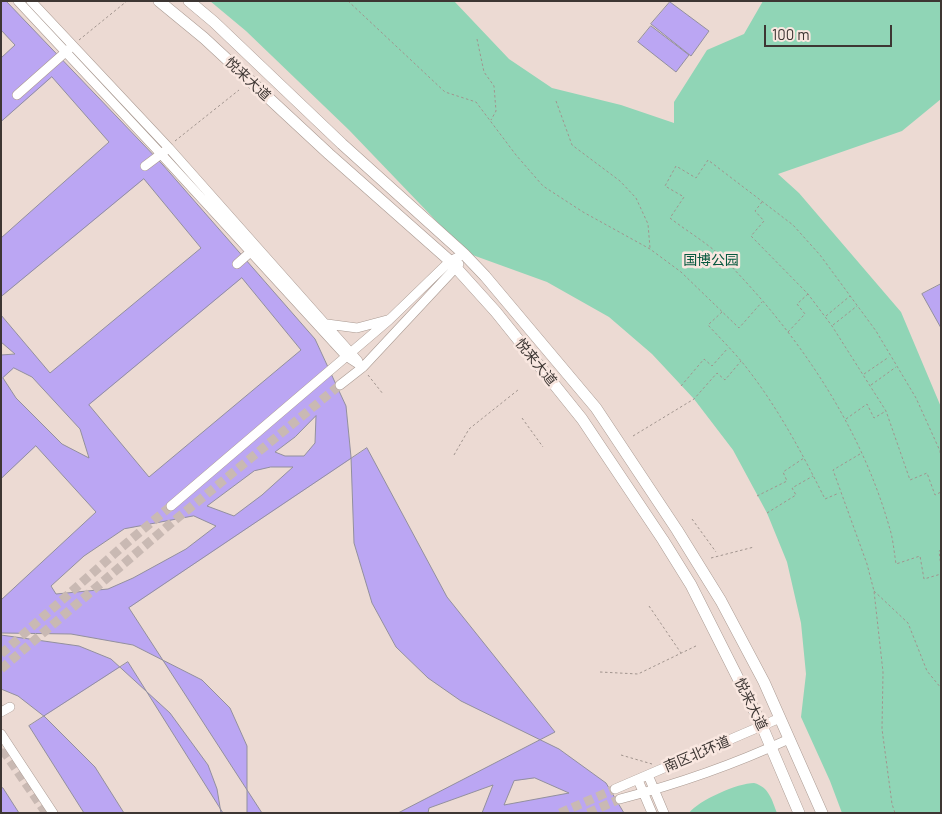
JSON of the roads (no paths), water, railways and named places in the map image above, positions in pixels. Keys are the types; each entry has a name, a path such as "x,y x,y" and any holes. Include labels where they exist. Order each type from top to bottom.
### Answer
{"main road":[{"name":"悦来大道","path":"159,1 204,38 329,154 454,264 496,312 582,419 663,540 704,609 762,726 799,813"},
{"name":"悦来大道","path":"189,1 214,22 342,144 464,254 485,276 596,408 677,530 721,601 764,682 822,813"}],"street":[{"path":"18,1 169,148 254,249 365,371"},
{"path":"31,1 69,49 161,154 327,324 349,354"},
{"path":"17,95 69,49"},
{"path":"145,166 169,148"},
{"path":"237,264 254,249"},
{"path":"172,506 464,254"},
{"path":"340,385 365,371 454,264"},
{"path":"327,324 357,328 389,320"},
{"path":"1,712 10,707"},
{"name":"南区北环道","path":"615,790 780,718"},
{"path":"1,734 53,813"},
{"name":"南区北环道","path":"620,799 655,790 754,755 789,739"},
{"path":"648,775 664,813"},
{"path":"638,780 652,813"}],"tunnel":[{"path":"1,669 169,525 340,385"},
{"path":"1,654 171,506"},
{"path":"1,753 5,753 46,813"},
{"path":"560,813 615,789"},
{"path":"588,813 620,799"}],"park label":[{"name":"国博公园","path":"711,260"}]}
